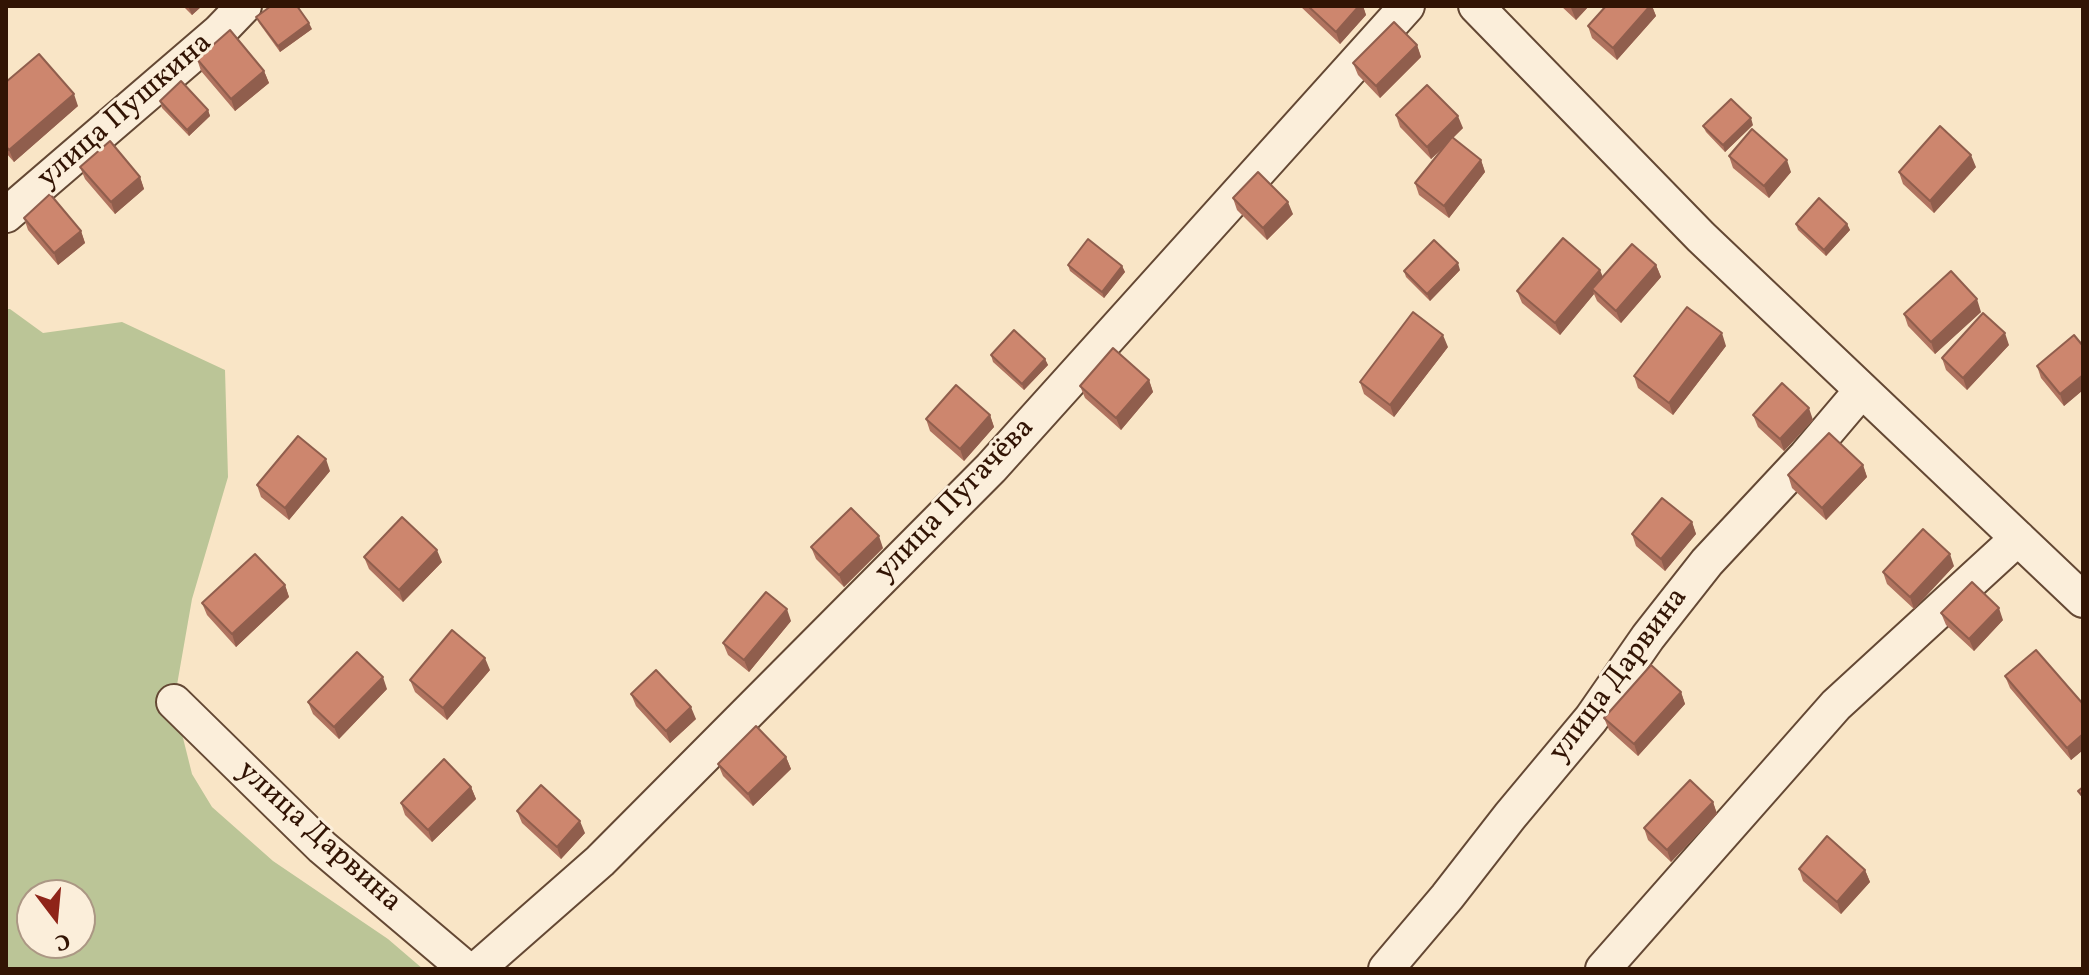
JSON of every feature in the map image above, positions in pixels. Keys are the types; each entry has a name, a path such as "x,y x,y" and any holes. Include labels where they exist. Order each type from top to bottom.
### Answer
{"street":[{"name":"улица Пушкина","path":"6,215 219,32 244,6"},
{"name":"улица Пугачёва","path":"477,969 600,861 991,468 1407,6"},
{"path":"1476,6 1701,237 2083,600"},
{"name":"улица Дарвина","path":"1386,969 1591,719 1648,637 1707,562 1806,456 1862,390"},
{"path":"1603,969 1836,705 2018,538"},
{"name":"улица Дарвина","path":"174,702 322,847 466,969"}],"green space":[{"path":"6,309 43,333 122,322 225,370 228,477 192,599 174,702 192,774 212,807 273,861 388,939 423,969 6,969"}],"building":[{"path":"271,6 297,6 309,23 278,46 256,17"},
{"path":"1308,6 1359,6 1336,32"},
{"path":"1606,6 1650,6 1613,48 1588,26"},
{"path":"1394,22 1417,45 1376,86 1353,63"},
{"path":"230,30 264,71 231,99 197,59"},
{"path":"39,54 74,94 9,150 6,146 6,82"},
{"path":"181,81 208,110 187,130 160,101"},
{"path":"1427,85 1458,116 1427,147 1396,115"},
{"path":"1731,99 1751,118 1723,145 1703,126"},
{"path":"1940,126 1971,155 1930,201 1899,172"},
{"path":"1752,129 1787,160 1764,186 1729,156"},
{"path":"1452,137 1481,160 1444,206 1415,183"},
{"path":"110,141 140,177 111,202 80,167"},
{"path":"1258,172 1288,202 1263,228 1233,198"},
{"path":"50,194 81,231 54,253 24,218"},
{"path":"1819,198 1847,224 1824,250 1796,224"},
{"path":"1563,238 1600,270 1555,323 1517,291"},
{"path":"1088,239 1122,266 1102,292 1068,265"},
{"path":"1434,240 1458,263 1427,294 1404,271"},
{"path":"1632,244 1656,265 1616,311 1592,289"},
{"path":"1951,271 1977,299 1931,342 1904,314"},
{"path":"1687,307 1722,333 1669,403 1634,376"},
{"path":"1413,312 1443,335 1390,405 1360,382"},
{"path":"1983,313 2005,333 1963,378 1942,358"},
{"path":"1014,330 1045,359 1022,384 991,355"},
{"path":"2074,335 2083,346 2083,375 2060,394 2037,366"},
{"path":"1113,348 1149,380 1116,418 1080,386"},
{"path":"1782,383 1809,408 1780,439 1753,415"},
{"path":"956,385 990,415 960,449 926,419"},
{"path":"1829,433 1863,465 1822,508 1788,475"},
{"path":"298,436 326,459 285,508 257,485"},
{"path":"1662,498 1692,522 1661,559 1632,534"},
{"path":"851,508 879,536 839,575 811,547"},
{"path":"402,517 437,550 399,590 364,557"},
{"path":"1923,529 1950,554 1910,597 1883,572"},
{"path":"255,554 285,585 232,634 202,603"},
{"path":"1972,582 1999,608 1969,639 1941,613"},
{"path":"766,592 787,609 744,660 723,643"},
{"path":"452,630 485,658 443,708 410,680"},
{"path":"2036,650 2083,704 2083,734 2067,748 2005,676"},
{"path":"357,652 383,677 334,727 308,702"},
{"path":"1651,665 1681,692 1634,744 1604,718"},
{"path":"656,670 691,707 666,731 631,694"},
{"path":"756,726 786,757 748,794 718,764"},
{"path":"444,759 471,787 428,830 401,803"},
{"path":"1690,780 1713,802 1667,850 1644,828"},
{"path":"541,785 580,821 557,847 517,811"},
{"path":"1827,836 1865,870 1837,902 1799,869"}]}
